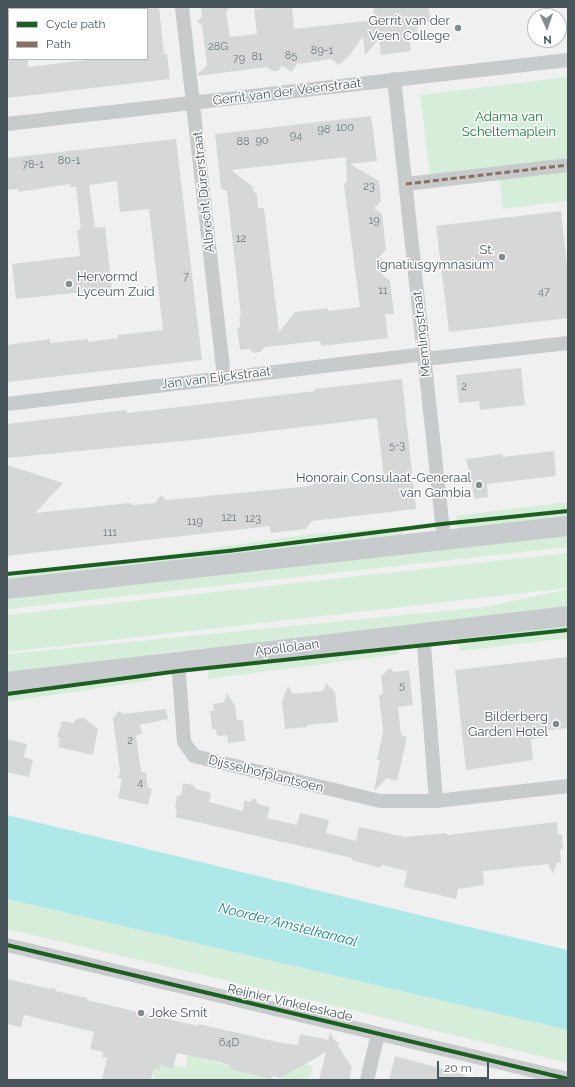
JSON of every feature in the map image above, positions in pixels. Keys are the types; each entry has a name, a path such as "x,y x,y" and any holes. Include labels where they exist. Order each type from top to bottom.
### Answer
{"street":[{"name":"Albrecht Dürerstraat","path":"182,7 194,102 224,377"},
{"name":"Gerrit van der Veenstraat","path":"7,124 568,60"},
{"name":"Memlingstraat","path":"394,79 444,540"},
{"path":"406,184 568,165"},
{"name":"Jan van Eijckstraat","path":"7,404 224,377 568,343"},
{"path":"7,589 568,526"},
{"name":"Apollolaan","path":"7,682 568,616"},
{"path":"423,632 436,801"},
{"name":"Dijsselhofplantsoen","path":"178,661 184,742 194,756 380,801 436,801 568,786"},
{"name":"Reijnier Vinkeleskade","path":"7,945 568,1080"},
{"path":"367,1080 378,1034"}],"green space":[{"name":"Adama van Scheltemaplein","path":"568,77 568,158 430,174 420,95"},
{"path":"568,167 568,201 503,209 499,176"},
{"path":"568,502 568,547 7,609 8,577 312,534 400,527 407,546 460,539 456,516"},
{"path":"568,553 568,588 7,652 7,615"},
{"path":"568,589 568,638 460,651 453,623 400,628 399,654 208,679 206,648 150,654 152,680 7,702 7,654 485,607"},
{"path":"7,899 568,1030 568,1063 7,929"},
{"path":"188,1055 280,1080 153,1080 156,1063 186,1068"},
{"path":"295,1062 313,1066 309,1080 282,1080"}],"water":[{"name":"Noorder Amstelkanaal","path":"7,815 568,950 568,1030 7,899"}],"building":[{"path":"159,7 164,54 167,54 170,79 7,98 7,43 8,60 28,60 28,67 88,60 148,60 147,8"},
{"path":"201,7 230,7 226,12 230,37 257,34 254,9 276,7 292,7 294,29 375,20 373,7 429,7 430,22 416,23 418,33 408,34 411,51 381,55 379,39 365,55 363,36 349,56 339,65 331,59 300,64 298,63 291,72 282,65 278,71 273,71 266,67 198,76 198,74 207,65 202,25 197,21 202,17"},
{"path":"371,116 377,161 350,164 379,181 381,201 374,208 382,214 386,250 379,257 390,265 382,275 390,281 394,314 385,314 388,338 322,346 319,341 265,347 260,352 254,353 249,349 240,350 237,328 240,327 239,316 241,316 227,192 221,188 215,134","holes":["346,157 347,181 344,185 360,307 328,311 328,308 295,312 279,332 264,208 258,208 257,194 253,191 253,187 231,170"]},
{"path":"176,139 202,360 7,382 7,345 50,339 50,343 88,339 88,342 118,338 118,335 163,330 149,209 120,212 117,181 89,185 95,228 105,227 112,289 16,299 12,264 80,256 77,230 81,230 76,187 70,187 70,184 18,192 18,189 7,190 7,158"},
{"name":"St. Ignatiusgymnasium","path":"561,211 568,274 568,318 449,332 436,226"},
{"path":"521,368 525,405 480,410 479,401 459,403 456,375"},
{"path":"402,379 416,509 312,521 306,529 271,533 270,526 7,556 7,465 63,483 35,513 130,503 133,505 155,503 161,495 166,500 301,487 313,485 313,482 348,475 349,481 384,478 377,418 203,439 7,458 7,424 126,410 127,413 315,391 314,389"},
{"path":"554,451 556,476 487,484 488,497 475,499 466,459 502,454 502,457"},
{"path":"568,657 568,728 542,731 542,738 531,739 533,760 466,770 455,670"},
{"path":"390,668 393,672 409,670 413,705 398,707 401,735 407,737 397,781 387,778 374,791 380,760 377,760 383,732 379,695 383,694 381,676"},
{"path":"326,683 335,692 338,722 285,729 282,701 288,686 293,694 323,691"},
{"path":"227,693 235,705 237,720 243,720 245,741 228,743 227,735 217,736 216,729 212,729 210,711 214,711 213,704 224,702"},
{"path":"166,709 168,719 140,725 142,733 136,736 141,771 146,773 148,788 152,789 148,805 118,798 122,779 118,778 120,771 113,718 119,711 123,714"},
{"path":"84,718 98,729 93,755 58,747 60,738 57,737 62,721 73,723 77,719"},
{"path":"7,739 27,744 24,757 33,760 29,777 7,772"},
{"path":"183,783 193,785 196,789 211,793 209,802 243,811 244,800 250,802 255,798 258,804 270,807 267,818 297,825 300,813 329,820 326,833 356,841 359,827 405,837 446,833 448,835 557,822 558,834 562,835 563,848 560,850 561,863 557,863 553,874 548,864 483,871 484,885 458,889 456,899 404,887 407,871 382,865 380,868 352,860 352,858 175,817 177,812 175,806 177,796 181,795"},
{"path":"7,979 50,989 54,987 56,991 87,998 87,1000 198,1026 198,1024 282,1043 298,1045 300,1034 328,1040 330,1032 336,1042 340,1043 338,1045 352,1068 349,1080 319,1080 326,1052 281,1078 272,1076 271,1079 230,1069 231,1066 219,1062 177,1053 173,1069 160,1065 159,1070 154,1069 151,1080 102,1080 107,1058 102,1057 103,1052 90,1049 94,1032 24,1015 21,1027 7,1024"},
{"path":"395,1056 465,1075 464,1080 389,1080"}],"marked path":[{"path":"406,184 568,165"}],"cycle path":[{"path":"7,574 228,551 442,524 568,511"},
{"path":"7,694 179,671 568,630"},
{"path":"7,945 568,1079"}],"place":[{"name":"Gerrit van der Veen College","path":"458,28"},
{"name":"St. Ignatiusgymnasium","path":"502,257"},
{"name":"Hervormd Lyceum Zuid","path":"69,284"},
{"name":"Honorair Consulaat-Generaal van Gambia","path":"479,485"},
{"name":"Bilderberg Garden Hotel","path":"556,724"},
{"name":"Joke Smit","path":"141,1013"}]}
